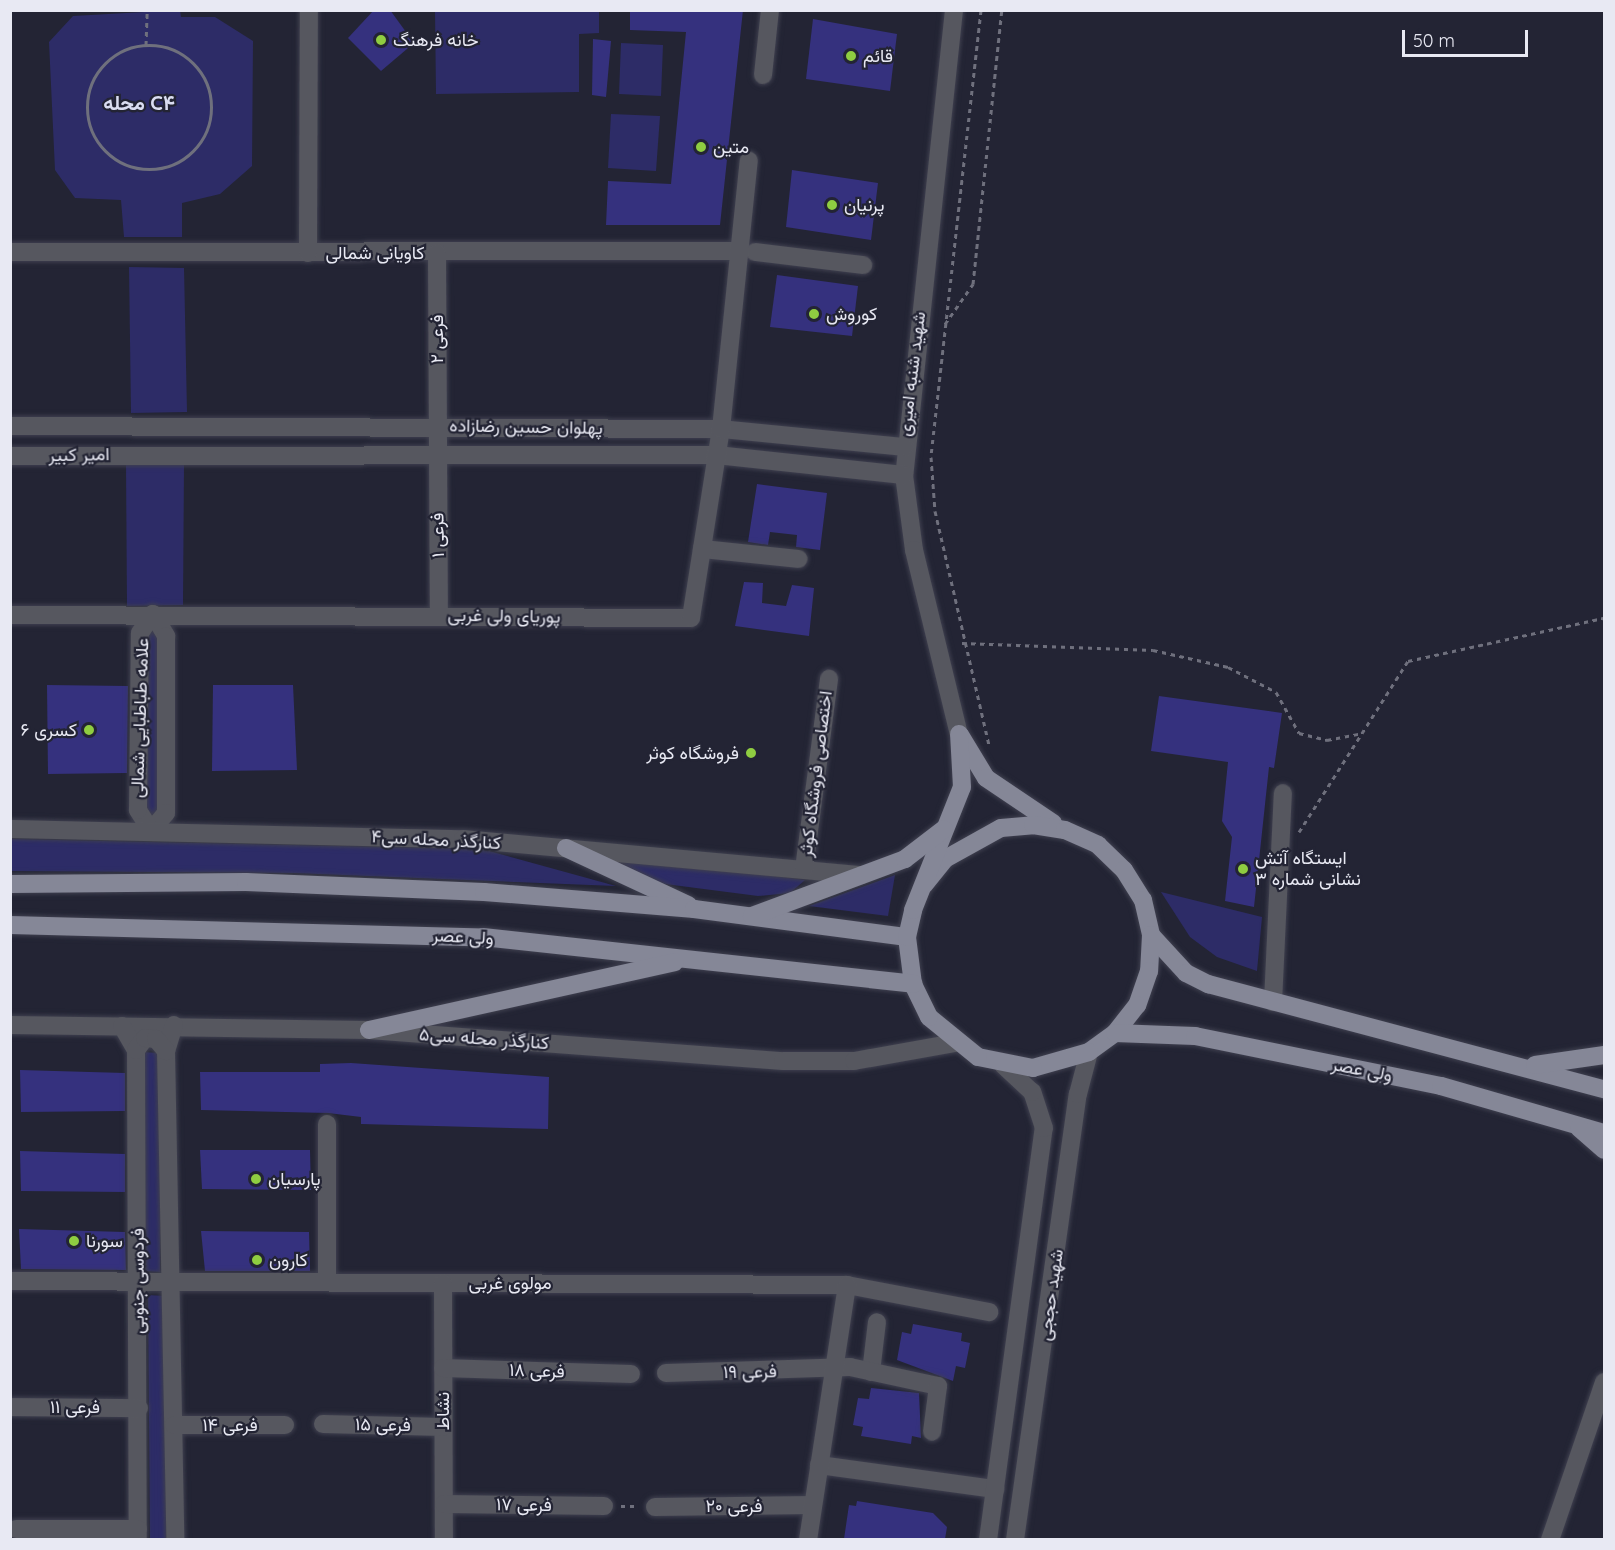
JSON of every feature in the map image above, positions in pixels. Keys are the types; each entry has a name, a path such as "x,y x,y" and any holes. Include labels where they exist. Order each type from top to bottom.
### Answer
{"main road":[{"path":"959,734 986,778 1065,830 1098,845 1124,870 1143,900 1151,935 1149,971 1137,1005 1115,1033 1089,1052 1062,1064 1003,1065 955,1043 929,1017 913,984 907,937 924,885 952,821 962,787 959,734"},
{"path":"749,917 905,859 952,821"},
{"path":"924,885 953,853 1001,828 1033,825 1065,830"},
{"path":"566,848 694,909"},
{"path":"10,884 246,882 484,892 694,909 907,937"},
{"name":"ولی عصر","path":"10,925 483,937 695,958 913,984"},
{"path":"1151,935 1186,973 1273,1002 1525,1066 1605,1089"},
{"path":"369,1030 515,993 695,958"},
{"name":"ولی عصر","path":"1115,1033 1195,1036 1441,1086 1605,1133"},
{"path":"1525,1066 1605,1055"},
{"path":"1573,1124 1605,1150"}],"street":[{"path":"308,253 309,10"},
{"path":"763,75 770,10"},
{"name":"شهید شنبه امیری","path":"954,10 904,447 904,475 914,550 959,734"},
{"name":"پوریای ولی غربی","path":"10,615 439,615 691,618 748,252 749,160"},
{"name":"کاویانی شمالی","path":"10,252 748,252 863,265"},
{"name":"فرعی ۲","path":"437,253 438,456"},
{"path":"201,425 201,455"},
{"name":"امیر کبیر","path":"10,426 147,426"},
{"path":"104,426 105,455"},
{"name":"پهلوان حسین رضازاده","path":"147,426 721,429 904,447"},
{"name":"پهلوان حسین رضازاده","path":"148,454 716,455 904,475"},
{"name":"امیر کبیر","path":"10,456 148,454"},
{"name":"فرعی ۱","path":"438,456 439,615"},
{"path":"702,549 798,559"},
{"name":"علامه طباطبایی شمالی","path":"153,614 166,636 166,813 151,831 138,810 140,633 153,614"},
{"name":"اختصاصی فروشگاه کوثر","path":"804,870 829,679"},
{"path":"1273,1002 1283,792"},
{"name":"کنارگذر محله سی۴","path":"10,829 463,839 861,875"},
{"name":"کنارگذر محله سی۵","path":"10,1024 369,1030 783,1061 854,1061 955,1043"},
{"name":"فردوسی جنوبی","path":"174,1025 166,1051 175,1539"},
{"name":"فردوسی جنوبی","path":"122,1026 136,1050 138,1534"},
{"path":"136,1050 145,1038 156,1039 166,1051"},
{"name":"شهید حججی","path":"1015,1539 1078,1094 1089,1052"},
{"name":"شهید حججی","path":"988,1539 1044,1128 1032,1092 1003,1065"},
{"path":"327,1124 327,1280"},
{"name":"مولوی غربی","path":"10,1281 327,1280 847,1285 989,1312"},
{"name":"نشاط","path":"443,1282 444,1539"},
{"path":"808,1539 847,1285"},
{"path":"871,1372 877,1322"},
{"name":"فرعی ۱۹","path":"666,1373 834,1371 850,1367 938,1386 932,1432"},
{"name":"فرعی ۱۸","path":"443,1368 631,1374"},
{"path":"1550,1539 1605,1382"},
{"name":"فرعی ۱۱","path":"12,1407 139,1408"},
{"name":"فرعی ۱۵","path":"323,1424 443,1426"},
{"name":"فرعی ۱۴","path":"174,1425 285,1425"},
{"path":"819,1466 994,1489"},
{"name":"فرعی ۱۷","path":"444,1504 604,1506"},
{"name":"فرعی ۲۰","path":"655,1507 813,1505"},
{"path":"16,1529 138,1534"}],"path":[{"path":"146,45 147,10"},
{"path":"981,10 931,457 935,511 962,643 989,744"},
{"path":"944,325 973,284 1002,10"},
{"path":"146,45 184,55 198,68 214,107 202,142 188,156 152,170 113,159 89,127 86,106 90,88 111,58 146,45"},
{"path":"1280,862 1408,662 1605,618"},
{"path":"962,643 1154,650 1227,667 1276,692 1299,733 1327,740 1362,734"},
{"path":"604,1506 655,1507"}],"shaded area":[{"path":"180,10 181,17 215,17 253,41 252,166 220,194 182,203 182,237 124,237 121,200 75,198 55,170 49,42 73,16"},
{"path":"435,11 599,11 599,33 579,34 579,92 436,94"},
{"path":"621,43 663,45 661,96 619,94"},
{"path":"611,114 660,116 656,171 608,168"},
{"path":"129,267 184,268 187,412 131,413"},
{"path":"126,464 184,465 183,605 127,606"},
{"path":"152,626 159,635 161,810 149,821 142,808 144,634"},
{"path":"10,839 482,849 616,886 293,873 11,871"},
{"path":"595,855 805,880 790,893 758,896 665,884 602,863"},
{"path":"895,875 888,916 809,906"},
{"path":"1161,892 1262,917 1257,971 1217,957 1190,937"},
{"path":"141,1052 160,1053 160,1272 145,1271"},
{"path":"148,1295 165,1296 166,1539 150,1539"}],"building":[{"name":"خانه فرهنگ","path":"374,10 390,10 414,43 381,71 348,38"},
{"path":"630,10 743,10 720,225 606,225 608,181 671,184 686,32 630,30"},
{"name":"قائم","path":"813,19 897,34 890,91 806,79"},
{"path":"593,39 611,41 606,97 592,95"},
{"name":"پرنیان","path":"792,170 878,183 871,240 786,227"},
{"name":"کوروش","path":"777,275 858,286 852,336 770,327"},
{"path":"757,484 827,493 820,550 796,547 797,535 770,532 768,545 748,542"},
{"path":"744,582 763,583 762,603 786,606 792,585 814,588 809,636 735,626"},
{"name":"کسری ۶","path":"47,685 128,686 127,773 48,774"},
{"path":"213,685 293,685 297,770 212,771"},
{"path":"1159,696 1282,713 1274,768 1269,767 1254,907 1225,901 1232,837 1222,821 1228,762 1151,751"},
{"path":"351,1063 549,1077 548,1129 361,1124 361,1117 328,1113 201,1110 200,1072 320,1072 320,1064"},
{"path":"20,1070 125,1073 125,1111 21,1112"},
{"name":"پارسیان","path":"200,1150 310,1150 311,1190 202,1189"},
{"path":"20,1151 125,1154 125,1192 21,1191"},
{"name":"سورنا","path":"19,1229 125,1232 126,1270 21,1269"},
{"name":"کارون","path":"201,1231 309,1232 310,1271 205,1271"},
{"path":"913,1324 962,1333 961,1341 970,1343 965,1368 956,1366 953,1381 897,1360 902,1332 911,1334"},
{"path":"871,1388 919,1393 921,1438 912,1436 911,1444 861,1436 863,1427 853,1425 858,1398 869,1399"},
{"path":"857,1501 933,1513 947,1527 945,1539 844,1539 849,1505 856,1506"}],"place":[{"name":"خانه فرهنگ","path":"381,40"},
{"name":"قائم","path":"851,56"},
{"name":"متین","path":"701,147"},
{"name":"پرنیان","path":"832,205"},
{"name":"کوروش","path":"814,314"},
{"name":"کسری ۶","path":"89,730"},
{"name":"فروشگاه کوثر","path":"751,753"},
{"name":"ایستگاه آتش نشانی شماره ۳","path":"1243,869"},
{"name":"پارسیان","path":"256,1179"},
{"name":"سورنا","path":"74,1241"},
{"name":"کارون","path":"257,1260"}],"district":[{"name":"محله C۴","path":"139,102"}]}
